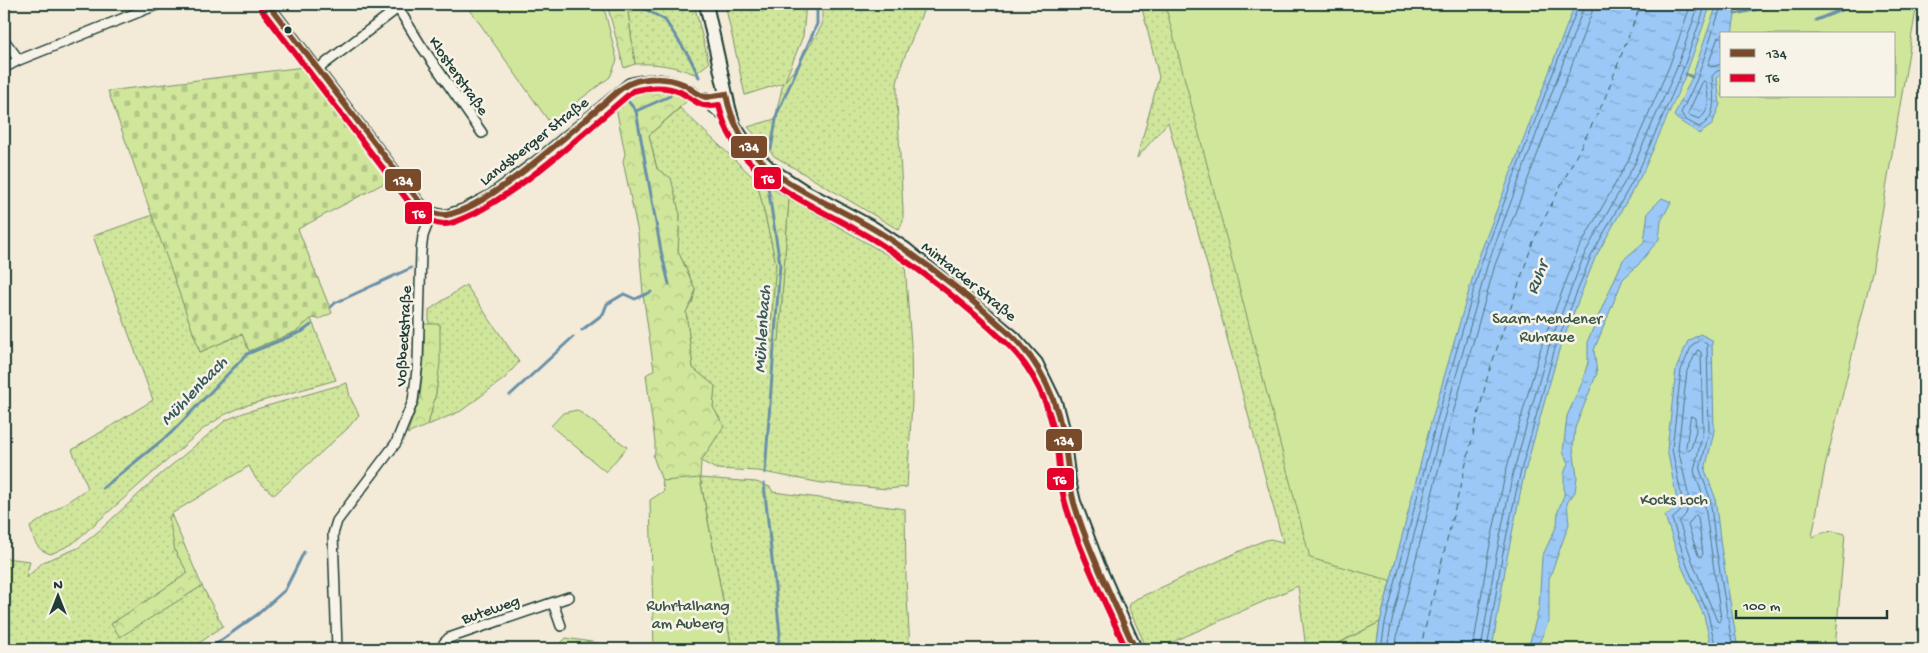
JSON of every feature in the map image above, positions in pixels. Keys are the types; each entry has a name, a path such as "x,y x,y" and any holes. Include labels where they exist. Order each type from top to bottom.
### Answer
{"main road":[{"name":"Mintarder Straße","path":"706,4 734,126 750,150 770,169 804,191 873,228 905,249 1014,338 1036,363 1055,402 1062,429 1069,481 1074,502 1098,565 1135,649"}],"street":[{"path":"4,68 19,60 159,4"},
{"path":"268,4 422,205 432,212"},
{"name":"Klosterstraße","path":"318,69 397,6 420,44 482,133"},
{"path":"4,40 19,60"},
{"name":"Landsberger Straße","path":"432,212 445,215 463,209 490,195 537,160 629,83 645,79 671,80 683,85 700,97 734,126"},
{"path":"700,97 714,98 726,94"},
{"name":"Voßbeckstraße","path":"338,649 333,534 337,520 396,443 413,401 418,362 421,251 423,236 432,212"},
{"name":"Buteweg","path":"443,649 444,643 449,638 569,598"},
{"path":"553,603 561,626"}],"green space":[{"path":"466,4 603,4 617,60 610,77 578,101 555,130"},
{"path":"607,4 627,4 635,64 624,68"},
{"path":"627,4 694,4 709,63 695,74 665,66 635,64"},
{"path":"725,4 806,4 803,36 785,81 801,61 822,25 822,4 926,4 902,63 897,83 903,209 903,221 899,230 774,156 748,127 775,119 783,83 745,95"},
{"path":"1141,4 1575,4 1430,426 1380,622 1327,649 1306,649 1298,586 1157,649 1147,649 1129,609 1130,604 1136,599 1260,542 1270,539 1283,542 1168,122 1137,158 1159,77"},
{"name":"Saarn-Mendener Ruhraue","path":"1165,4 1917,4 1872,273 1825,467 1812,537 1831,531 1845,534 1835,649 1437,649 1446,596 1310,558"},
{"path":"304,67 390,180 298,229 332,313 319,319 312,318 297,331 249,351 242,334 200,352 108,91"},
{"path":"667,90 688,100 649,135 657,169 671,178 680,215 678,251 695,289 693,300 686,312 693,368 715,386 713,407 724,426 701,461 700,478 732,649 673,534 662,481 653,456 655,442 646,375 654,370 643,294 638,233 623,161 625,154 615,102 646,91"},
{"path":"680,108 757,181 776,263 770,341 779,340 789,198 905,265 911,345 912,402 907,487 887,489 822,483 758,471 716,469 701,461 724,426 713,407 715,386 693,368 686,312 693,300 695,289 678,251 680,215 657,169 649,135"},
{"path":"758,177 789,198 779,341 770,341 776,263 757,181"},
{"path":"153,215 200,352 242,334 247,345 307,309 336,380 244,406 224,415 203,429 72,544 51,554 39,547 30,527 88,488 72,450 153,400 93,236"},
{"path":"466,285 519,362 505,378 461,411 428,425 436,393 440,325 429,324 429,310"},
{"path":"424,324 440,324 440,363 436,393 428,425 407,434 420,398 424,358"},
{"path":"347,383 350,397 359,415 347,429 274,495 256,479 249,466 171,514 175,551 188,573 111,624 120,636 202,586 223,626 191,649 4,649 4,558 30,561 26,578 43,562 78,548 155,479 226,420 246,412"},
{"path":"577,410 627,447 606,472 551,426 563,413"},
{"path":"700,478 756,482 770,487 773,492 905,509 910,649 732,649"},
{"name":"Ruhrtalhang am Auberg","path":"700,478 732,649 654,649 650,500 664,491 662,481"},
{"path":"171,514 202,586 120,637 111,624 188,573 175,551 169,518"},
{"path":"1380,622 1376,649 1327,649 1330,648"},
{"path":"566,638 636,649 555,649"}],"water":[{"name":"Ruhr","path":"1575,4 1711,4 1686,74 1643,172 1595,258 1559,350 1524,475 1507,558 1492,649 1376,649 1380,622 1430,426 1478,259"},
{"path":"1717,4 1734,4 1732,8 1735,14 1732,32 1720,32 1720,76 1717,78 1720,104 1712,125 1699,134 1674,116 1692,77"},
{"path":"1662,198 1671,202 1661,221 1659,239 1638,265 1623,279 1594,350 1597,373 1575,428 1573,447 1577,477 1575,492 1567,503 1569,524 1549,579 1549,621 1536,649 1528,649 1539,608 1542,557 1557,525 1558,511 1564,495 1564,474 1568,463 1563,452 1567,416 1582,383 1588,362 1588,340 1623,260 1644,242 1648,212"},
{"path":"1700,334 1712,340 1714,432 1705,470 1715,497 1721,547 1738,649 1712,649 1704,616 1682,567 1665,516 1677,508 1667,449 1676,369 1688,341"}],"waterway":[{"path":"636,4 665,20 690,58 699,77"},
{"name":"Mühlenbach","path":"771,149 777,114 817,24 817,4"},
{"path":"1735,14 1777,5 1805,6"},
{"path":"1816,20 1849,7"},
{"path":"1686,74 1692,77"},
{"path":"669,284 661,251 636,111 670,96"},
{"name":"Mühlenbach","path":"628,101 636,111"},
{"name":"Mühlenbach","path":"765,473 780,264 768,187"},
{"name":"Mühlenbach","path":"331,307 335,303 411,268"},
{"path":"582,330 603,314 607,304 624,294 635,299 651,292"},
{"name":"Mühlenbach","path":"103,488 171,433 247,354 303,331 311,325"},
{"path":"510,395 573,337"},
{"name":"Mühlenbach","path":"764,484 780,634 777,649"},
{"path":"209,649 258,614 285,590 304,552"}],"ferry route":[{"path":"1420,649 1488,375 1534,239 1603,103 1641,4"}],"transit line":[{"name":"134","path":"268,4 422,205 439,215 463,210 504,185 548,151 619,90 631,83 643,80 664,79 683,84 706,97 726,94 735,123 749,147 767,166 789,182 863,223 920,260 996,321 1031,358 1047,386 1058,415 1072,496 1080,522 1094,559 1135,649"},
{"name":"T6","path":"261,9 415,210 425,218 442,224 465,218 517,187 557,156 633,91 668,88 680,92 702,105 719,105 728,132 743,155 762,174 784,190 859,231 914,266 975,315 1004,341 1024,363 1046,403 1057,447 1062,492 1072,525 1126,649"}],"park label":[{"name":"Kocks Loch","path":"1674,498"}]}
